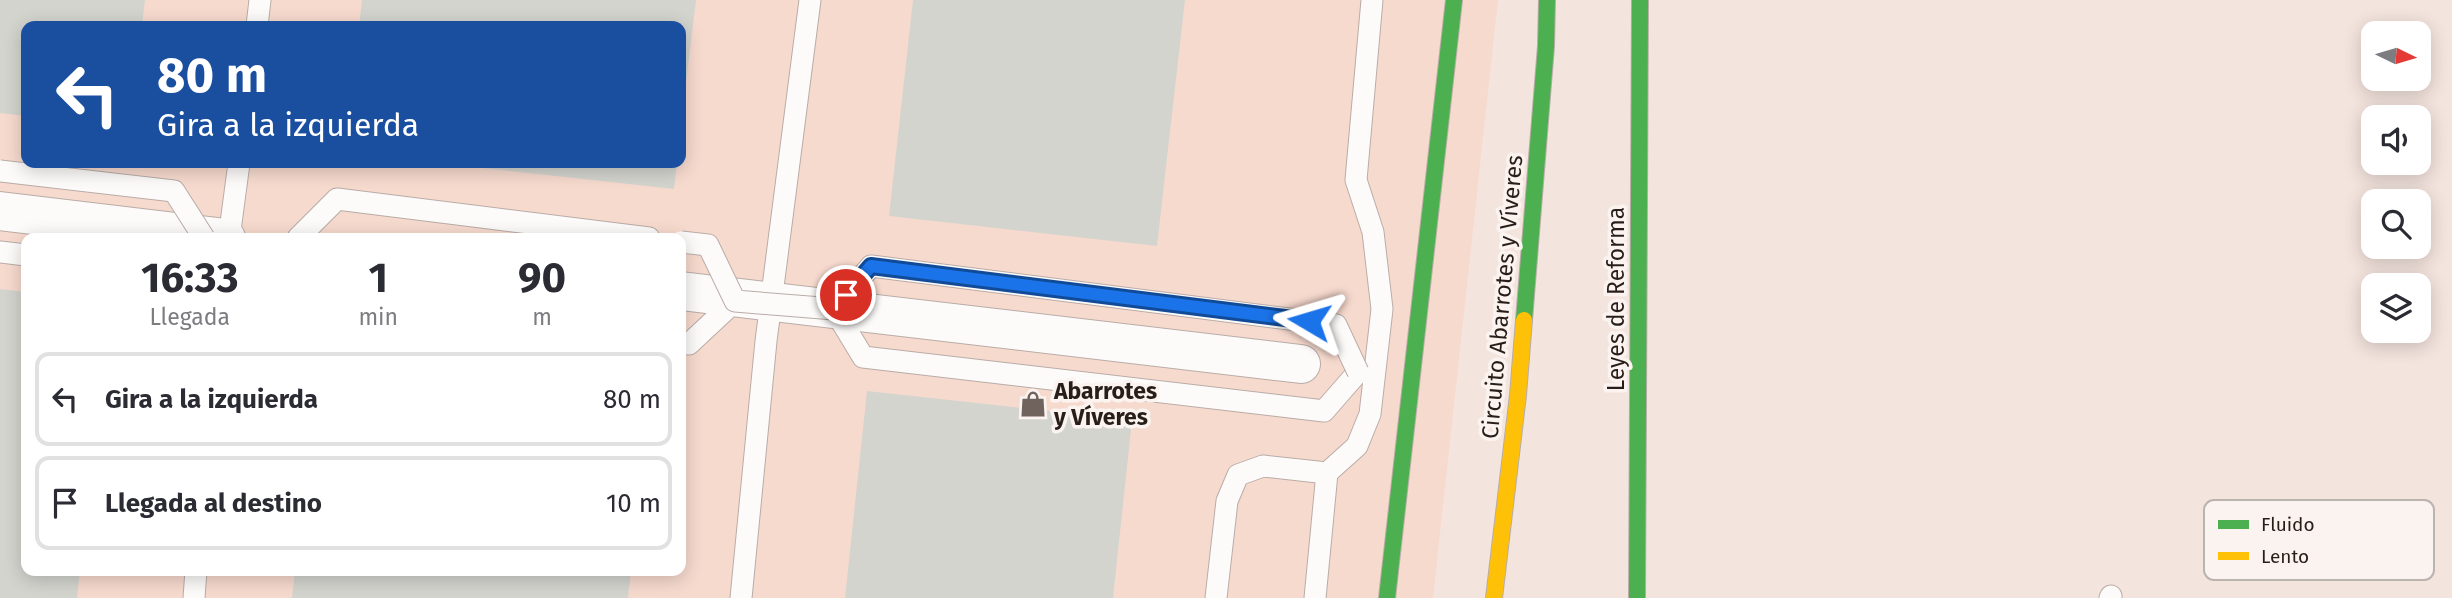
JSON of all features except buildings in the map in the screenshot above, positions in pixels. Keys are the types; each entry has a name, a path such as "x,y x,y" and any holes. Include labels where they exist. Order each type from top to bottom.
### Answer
{"main road":[{"path":"1387,598 1454,0"},
{"name":"Circuito Abarrotes y Víveres","path":"1494,598 1518,395 1546,46 1547,0"},
{"name":"Leyes de Reforma","path":"1637,598 1640,0"}],"street":[{"path":"0,211 185,233"},
{"path":"686,292 1301,364"}],"lane":[{"path":"258,21 260,0"},
{"path":"741,598 753,301 810,0"},
{"path":"1315,598 1327,473 1357,446 1370,414 1382,309 1373,232 1356,180 1372,0"},
{"path":"228,233 238,168"},
{"path":"0,171 174,191 201,233"},
{"path":"303,233 337,199 609,233"},
{"path":"686,243 708,245 753,301"},
{"path":"0,252 21,254"},
{"path":"871,266 1336,325 1358,373 1324,411 863,357 834,309 871,266"},
{"path":"686,344 753,301 834,309"},
{"path":"1216,598 1227,501 1238,475 1263,466 1327,473"},
{"path":"194,598 196,576"}],"shaded area":[{"name":"Abarrotes y Víveres","path":"0,0 1498,0 1433,598 0,598"}],"traffic: fast":[{"path":"1387,598 1454,0"},
{"path":"1524,320 1546,46 1547,0"},
{"path":"1637,598 1640,0"}],"traffic: slow":[{"path":"1494,598 1524,320"}],"place":[{"name":"Abarrotes y Víveres","path":"1033,404"}],"route":[{"path":"846,295 871,266 1309,321"}]}
